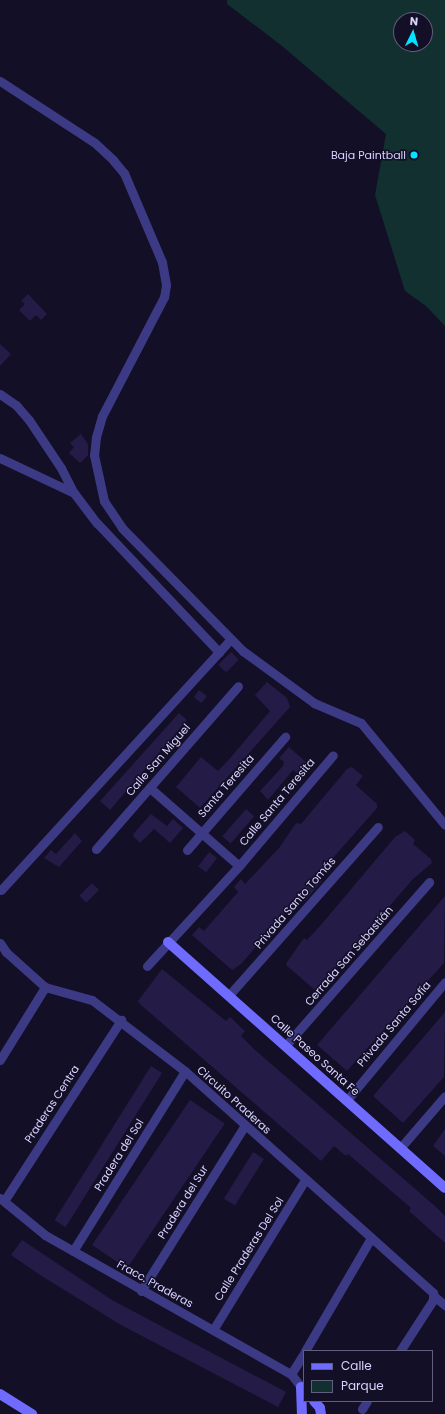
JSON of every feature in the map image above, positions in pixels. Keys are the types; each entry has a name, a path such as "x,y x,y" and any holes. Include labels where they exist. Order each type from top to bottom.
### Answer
{"street":[{"path":"0,81 95,142 113,160 124,173 154,238 162,262 166,286 164,297 102,416 95,449 98,480 104,502 122,528 231,638 278,677 314,703 361,723 445,825"},
{"path":"0,394 16,405 29,420 61,468 74,493 97,523 219,652"},
{"path":"0,458 74,493"},
{"path":"1,890 231,638"},
{"name":"Calle San Miguel","path":"96,849 238,686"},
{"name":"Santa Teresita","path":"187,850 285,737"},
{"name":"Calle Santa Teresita","path":"147,966 239,866 333,755"},
{"path":"150,788 239,866"},
{"name":"Privada Santo Tomás","path":"230,994 378,827"},
{"name":"Cerrada San Sebastián","path":"286,1046 429,882"},
{"name":"Calle Paseo Santa Fe","path":"168,942 230,994 445,1188"},
{"name":"Circuito Praderas","path":"0,943 6,952 46,987 92,1000 121,1020 185,1071 372,1238 434,1298 445,1305"},
{"name":"Privada Santa Sofía","path":"347,1100 445,982"},
{"path":"0,1060 46,987"},
{"name":"Praderas Centra","path":"2,1200 121,1020"},
{"name":"Pradera del Sol","path":"73,1251 185,1071"},
{"path":"401,1147 445,1096"},
{"name":"Pradera del Sur","path":"141,1291 245,1125"},
{"name":"Calle Praderas Del Sol","path":"213,1330 306,1180"},
{"name":"Fracc. Praderas","path":"2,1200 45,1235 141,1291 291,1374 303,1389"},
{"path":"305,1350 372,1238"},
{"path":"401,1350 434,1298"},
{"path":"291,1374 303,1354"},
{"path":"302,1414 303,1389"},
{"path":"0,1394 32,1414"},
{"path":"315,1402 320,1408 320,1414"}],"green space":[{"name":"Baja Paintball","path":"227,0 445,0 445,326 426,306 405,291 375,195 386,134 282,46 227,4"}],"building":[{"path":"28,294 47,314 41,320 36,315 30,321 19,310 25,304 21,301"},
{"path":"0,344 11,354 0,366"},
{"path":"81,434 88,444 88,455 80,463 69,453 74,447 70,443"},
{"path":"231,652 239,660 226,673 218,665"},
{"path":"267,682 287,698 290,707 200,808 176,787 201,757 218,771 232,756 270,711 255,695"},
{"path":"199,690 207,696 202,703 194,697"},
{"path":"179,713 187,720 110,810 100,801"},
{"path":"289,747 307,763 298,774 293,770 268,800 260,791 283,766 284,762 279,758"},
{"path":"352,767 363,776 356,785 377,804 377,808 317,876 322,881 305,901 300,896 241,964 232,970 192,935 199,927 204,931 238,892 234,887 241,879 245,884 279,848 296,823 301,824 347,769"},
{"path":"246,809 254,816 231,843 222,836"},
{"path":"151,814 167,826 173,819 183,828 170,843 154,829 140,843 133,836 134,833"},
{"path":"405,831 415,840 413,844 431,859 432,863 413,879 316,991 286,965 287,962 304,938 307,940 395,837"},
{"path":"75,833 82,841 59,867 44,858 51,850 56,854"},
{"path":"209,852 217,858 206,872 198,866"},
{"path":"92,883 99,890 86,903 79,896"},
{"path":"445,896 444,963 347,1071 317,1045"},
{"path":"162,969 226,1021 230,1017 245,1031 241,1036 254,1049 436,1207 445,1216 445,1243 409,1211 411,1208 348,1154 346,1156 334,1146 321,1161 141,1005 138,1001"},
{"path":"445,1012 444,1077 403,1123 373,1096"},
{"path":"151,1066 162,1073 66,1227 55,1220"},
{"path":"190,1100 225,1123 127,1269 92,1245"},
{"path":"445,1129 445,1156 433,1146"},
{"path":"253,1152 264,1159 235,1206 224,1199"},
{"path":"22,1240 112,1300 286,1392 278,1407 121,1325 40,1275 11,1255"}],"place":[{"name":"Baja Paintball","path":"414,155"}]}
